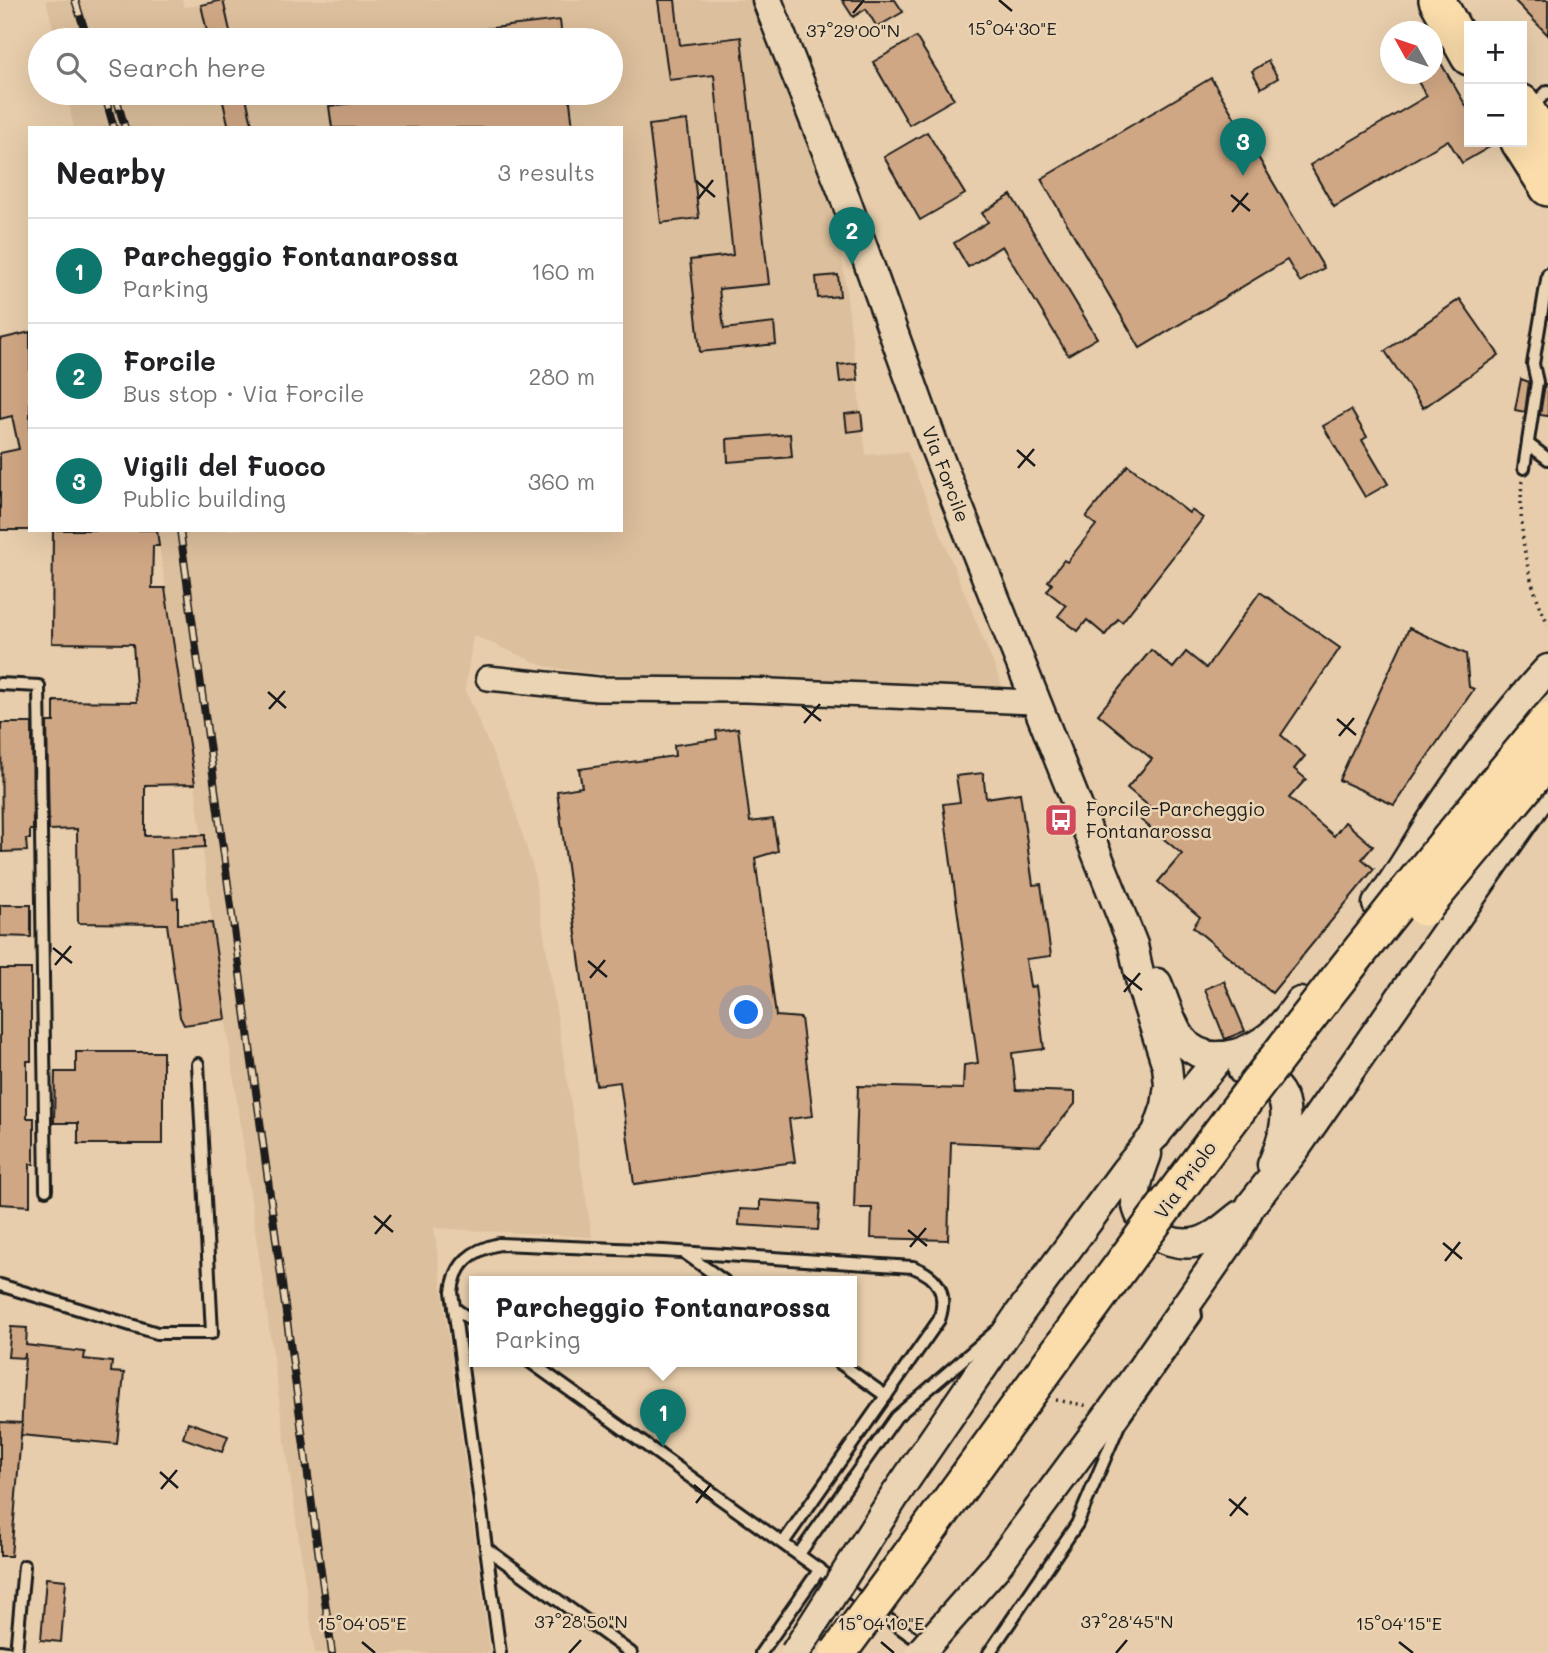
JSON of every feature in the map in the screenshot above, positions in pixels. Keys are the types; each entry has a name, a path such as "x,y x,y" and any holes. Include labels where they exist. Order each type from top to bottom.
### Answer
{"main road":[{"path":"1437,0 1464,23"},
{"path":"1529,112 1548,145"},
{"path":"1529,112 1548,188"},
{"name":"Via Priolo","path":"838,1653 1214,1141 1377,929 1548,720"},
{"name":"Via Priolo","path":"876,1631 1239,1148 1415,920 1548,760"}],"street":[{"name":"Via Forcile","path":"767,0 844,195 933,443 1133,945"},
{"path":"795,1653 896,1494 1020,1313 1125,1171 1214,1068 1254,1046 1279,1028 1394,883 1434,817 1489,740 1548,669"},
{"path":"488,678 597,689 746,690 1034,702"},
{"path":"1133,945 1142,988 1167,1066 1169,1084 1166,1106 1136,1190 1136,1203 1145,1224 1159,1237 1173,1242 1193,1243 1208,1239 1256,1199 1293,1152 1548,786"},
{"path":"1133,945 1157,985 1182,1039 1199,1052 1212,1056 1214,1068"},
{"path":"920,1653 1021,1536 1235,1235 1256,1199 1283,1139 1286,1116 1283,1098 1272,1083 1257,1074 1214,1068"}],"lane":[{"path":"1524,468 1537,382 1533,364 1548,274"},
{"path":"1528,444 1548,459"},
{"path":"0,684 39,686 46,1190"},
{"path":"0,1285 157,1333 212,1333 198,1064"},
{"path":"500,1653 452,1292 453,1277 469,1255 483,1247 499,1244 913,1267 926,1272 937,1282 944,1307 939,1320 783,1543"},
{"path":"685,1254 717,1276"},
{"path":"989,1653 1077,1524 1119,1425 1196,1316 1193,1294"},
{"path":"454,1308 469,1318"},
{"path":"799,1554 896,1417 977,1345 1020,1313"},
{"path":"537,1367 820,1569 876,1631 934,1653"},
{"path":"845,1367 886,1396"},
{"path":"487,1549 631,1653"},
{"path":"0,1651 15,1653 24,1566"},
{"path":"761,1653 820,1569"}],"path":[{"path":"1524,468 1520,509 1521,538 1530,582 1548,624"}],"shaded area":[{"path":"46,0 182,0 184,7 201,5 206,28 53,28"},
{"path":"223,0 750,0 837,215 866,455 907,452 1004,690 588,673 544,666 473,635 465,689 510,794 534,872 592,1237 434,1228 490,1653 315,1653 212,923 195,784 157,532 623,532 623,126 253,126 248,105 623,105 623,28 229,28"},
{"path":"69,105 224,105 229,126 74,126"}],"building":[{"path":"223,0 229,28 206,28 201,5"},
{"path":"658,0 675,0 680,45 741,37 769,284 719,289 724,329 774,323 776,344 700,352 690,260 733,255 714,75 669,80"},
{"path":"842,0 895,0 903,12 877,27 866,9 853,17"},
{"path":"1514,0 1548,0 1548,35"},
{"path":"560,20 561,28 492,28"},
{"path":"916,37 954,99 909,125 873,62"},
{"path":"1268,61 1278,78 1261,88 1252,71"},
{"path":"1443,67 1464,102 1464,147 1489,147 1462,163 1448,140 1334,207 1310,165 1427,96 1419,84 1443,84"},
{"path":"1211,78 1324,268 1300,282 1287,260 1140,348 1041,179"},
{"path":"224,105 248,105 253,126 229,126"},
{"path":"570,105 573,126 332,126 329,106"},
{"path":"687,120 699,218 661,223 649,125"},
{"path":"927,132 965,194 920,220 884,157"},
{"path":"1011,195 1097,338 1068,355 1002,246 968,267 954,243 988,222 982,213"},
{"path":"838,275 840,296 818,298 816,277"},
{"path":"1460,299 1499,355 1423,408 1385,351"},
{"path":"28,332 28,530 0,530 0,453 19,449 12,416 0,419 0,339"},
{"path":"856,363 858,380 840,382 838,365"},
{"path":"1521,379 1529,382 1525,412 1515,410"},
{"path":"1545,384 1548,384 1548,416 1540,415"},
{"path":"1351,410 1367,437 1362,440 1388,484 1365,497 1323,426"},
{"path":"861,412 863,430 847,432 845,414"},
{"path":"790,434 792,457 728,462 727,439"},
{"path":"1128,465 1189,513 1191,510 1203,518 1122,622 1118,619 1105,635 1087,620 1078,631 1058,616 1066,606 1047,591 1052,584 1048,581 1096,525 1086,517"},
{"path":"53,532 157,532 159,546 153,546 152,588 165,588 195,784 145,785 145,836 205,835 205,847 171,849 173,899 178,898 178,924 212,923 226,1019 184,1025 180,1017 167,924 78,923 77,829 49,830 47,722 54,722 54,701 137,702 133,644 52,643"},
{"path":"1260,592 1340,648 1281,735 1305,756 1294,769 1306,779 1289,798 1334,836 1345,822 1373,846 1362,859 1374,869 1272,993 1193,927 1200,917 1158,882 1182,854 1141,820 1151,808 1127,788 1152,759 1098,714 1151,650 1173,668 1186,652 1206,668"},
{"path":"1409,628 1466,654 1469,687 1474,689 1394,805 1339,780"},
{"path":"1,723 32,723 33,830 30,830 30,839 26,839 27,851 2,852"},
{"path":"738,728 750,822 773,819 778,851 755,858 776,1016 801,1018 813,1116 789,1119 795,1162 634,1184 620,1082 596,1085 557,791 582,787 579,769 675,756 674,745 717,739 716,731"},
{"path":"983,773 986,798 1020,793 1033,885 1041,884 1051,956 1026,959 1030,987 1036,986 1044,1049 1012,1053 1016,1090 1075,1092 1075,1104 1040,1146 951,1142 948,1240 871,1238 872,1208 854,1208 858,1086 963,1089 964,1065 978,1063 943,804 960,802 956,776"},
{"path":"0,905 31,905 31,937 0,936"},
{"path":"0,969 31,969 31,1061 27,1061 27,1118 34,1118 34,1164 30,1164 30,1206 0,1204"},
{"path":"1224,981 1245,1031 1225,1039 1205,989"},
{"path":"76,1052 163,1052 163,1144 78,1144 78,1123 54,1123 55,1072 76,1072"},
{"path":"760,1200 820,1204 818,1230 739,1225 740,1209 760,1210"},
{"path":"11,1327 27,1328 26,1345 85,1352 84,1359 112,1362 111,1372 124,1373 117,1444 21,1435 25,1358 8,1357"},
{"path":"0,1422 22,1423 11,1556 0,1556"},
{"path":"188,1422 228,1436 222,1452 183,1438"},
{"path":"46,1578 66,1580 61,1642 41,1640"}],"railway":[{"path":"75,0 84,28"},
{"path":"107,105 113,126"},
{"path":"118,105 124,126"},
{"path":"180,532 332,1653"}],"place":[{"name":"Vigili del Fuoco","path":"1243,176"},
{"name":"Forcile","path":"852,265"},
{"name":"Forcile-Parcheggio Fontanarossa","path":"1061,820"},
{"name":"Parcheggio Fontanarossa","path":"663,1447"}]}
